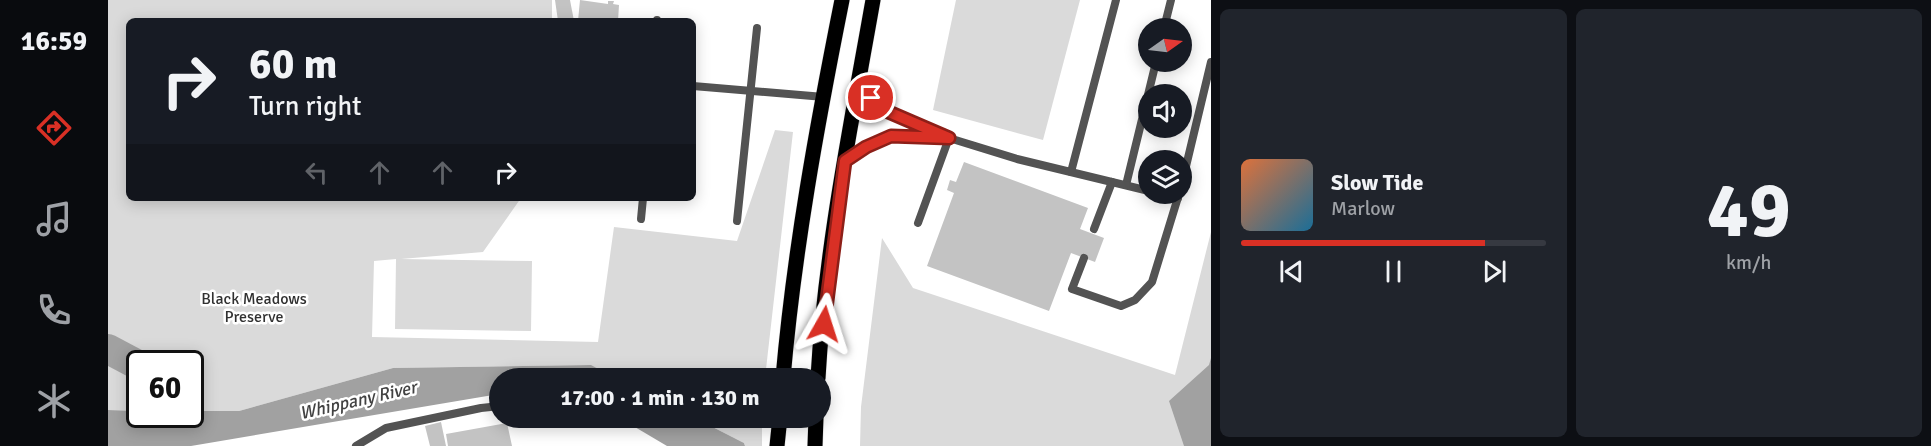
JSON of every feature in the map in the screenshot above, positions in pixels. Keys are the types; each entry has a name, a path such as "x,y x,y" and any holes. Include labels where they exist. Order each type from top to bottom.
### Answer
{"main road":[{"path":"784,368 787,331 824,97 842,0"},
{"path":"819,368 830,263 873,0"},
{"path":"777,446 779,428"},
{"path":"815,446 816,428"}],"lane":[{"path":"1071,172 1116,0"},
{"path":"1166,18 1171,0"},
{"path":"737,221 757,28"},
{"path":"1190,150 1211,62"},
{"path":"1126,185 1154,72"},
{"path":"858,85 884,110 949,138 1017,159 1138,188"},
{"path":"696,86 824,97"},
{"path":"845,161 866,147 891,136 949,138"},
{"path":"918,223 949,138"},
{"path":"1094,230 1112,182"},
{"path":"641,219 643,201"},
{"path":"1084,258 1072,290 1121,306 1135,300 1152,282 1176,204"},
{"path":"356,446 386,428 489,407"}],"green space":[{"name":"Black Meadows Preserve","path":"108,0 552,0 552,18 126,18 126,201 519,201 483,252 401,259 532,261 531,331 395,329 396,259 374,261 372,337 598,342 614,227 737,241 775,130 793,132 766,368 596,368 590,365 393,368 239,411 204,411 204,350 126,350 126,411 108,410"},
{"path":"956,0 1080,0 1043,140 933,110"},
{"path":"1211,232 1211,446 860,446 861,407 882,238 913,288 1175,375"},
{"path":"715,428 762,428 762,446 745,446 744,443"}],"water":[{"path":"1211,358 1211,446 1184,446 1169,401 1209,365"},
{"path":"591,365 597,368 489,368 489,396 191,446 108,446 108,410 126,411 126,428 204,428 204,411 239,411 393,368"},
{"path":"637,428 715,428 744,443 745,446 667,446"}],"building":[{"path":"555,0 570,0 573,18 558,18"},
{"path":"580,0 608,4 608,1 614,1 613,4 619,5 618,18 578,18"},
{"path":"964,162 1088,208 1080,229 1104,238 1095,262 1071,253 1049,311 927,266 954,193 947,190 950,180 956,182"},
{"path":"441,422 446,446 430,446 425,426"},
{"path":"489,426 508,428 512,446 448,446 446,434"}],"waterway":[{"name":"Whippany River","path":"108,349 126,359"}],"route":[{"path":"824,324 830,263 845,161 866,147 891,136 949,138 884,110 871,98"}]}
